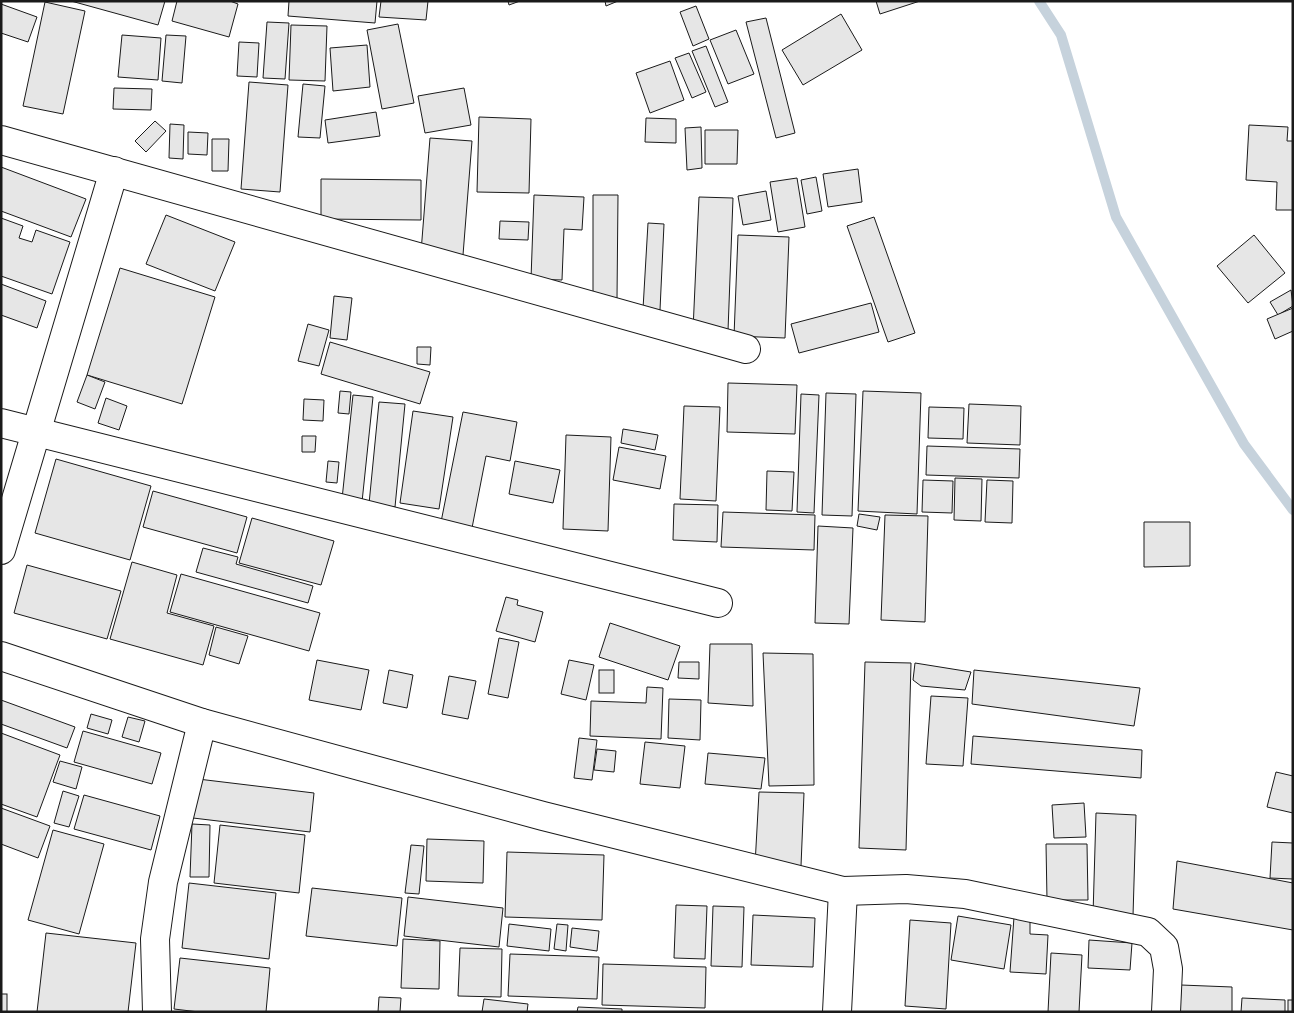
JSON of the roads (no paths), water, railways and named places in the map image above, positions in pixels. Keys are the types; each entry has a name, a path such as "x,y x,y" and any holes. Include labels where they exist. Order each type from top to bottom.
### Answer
{"street":[{"path":"1,140 746,348"},
{"path":"1,550 114,171"},
{"path":"1,423 718,603"},
{"path":"1,656 202,723 542,816 843,891 906,889 965,894 1148,932 1164,947 1168,969 1166,1012"},
{"path":"157,1012 155,939 163,882 202,723"},
{"path":"837,1012 843,891"}],"waterway":[{"path":"1039,1 1061,35 1116,217 1244,444 1293,510"}]}
